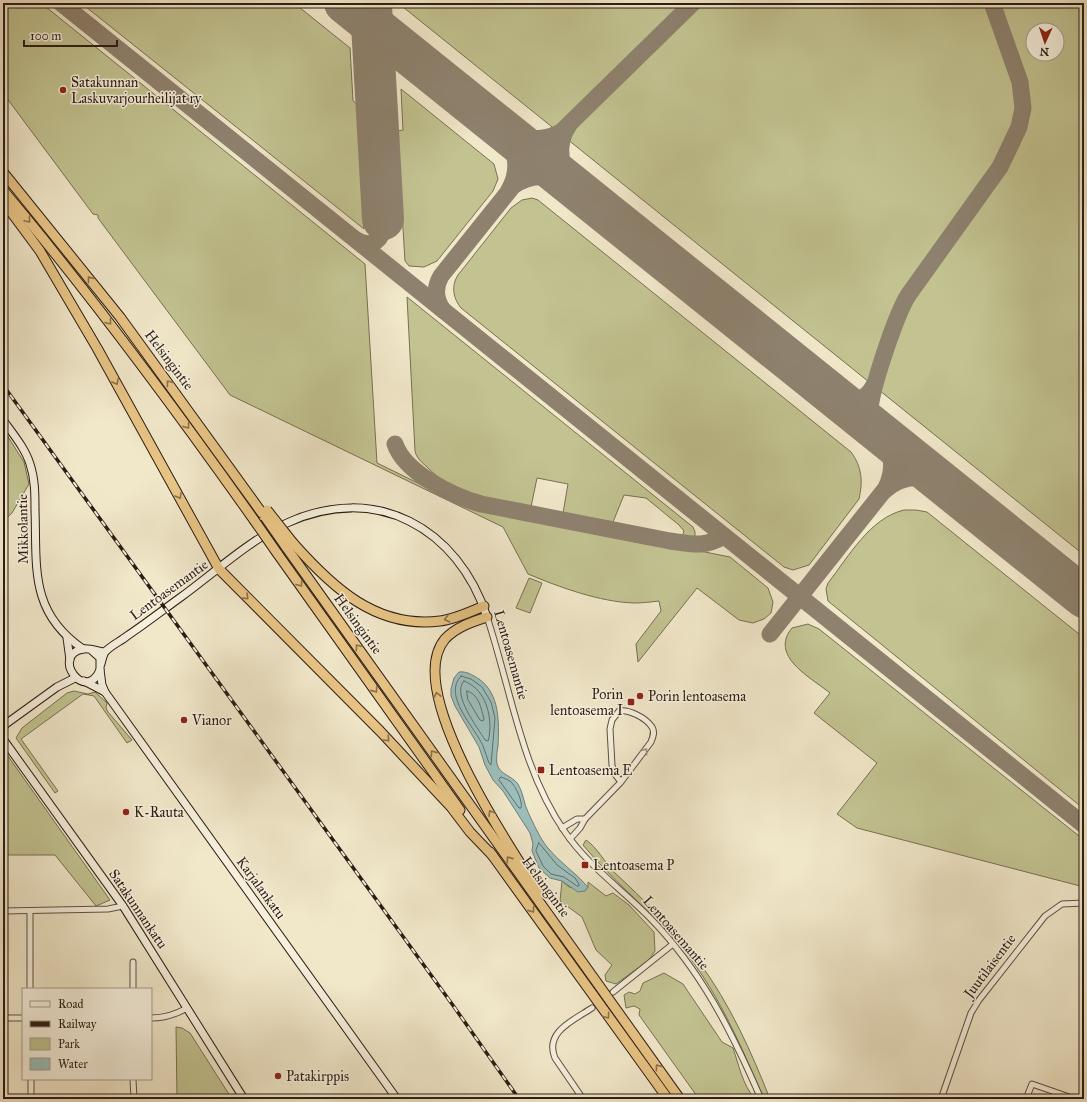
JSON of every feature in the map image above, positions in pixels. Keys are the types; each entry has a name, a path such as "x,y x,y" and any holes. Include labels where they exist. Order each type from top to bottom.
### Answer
{"highway":[{"name":"Helsingintie","path":"3,172 120,317 216,448 290,545 680,1099"},
{"name":"Helsingintie","path":"3,190 64,264 141,362 668,1099"},
{"path":"3,201 40,251 97,348 219,570 380,731 451,807 470,832 493,856"},
{"path":"290,545 343,593 354,601 384,614 414,620 440,621 484,606"},
{"path":"487,618 460,627 447,637 440,647 435,667 436,689 440,705 457,751 484,802 577,954"}],"main road":[{"name":"Mikkolantie","path":"3,420 24,450 30,464 35,492 36,570 39,592 45,607 67,638"},
{"name":"Lentoasemantie","path":"104,652 219,570 258,538 286,523 319,512 348,508 364,509 401,518 428,532 441,542 459,562 472,580 484,606 487,618"},
{"path":"67,638 82,649 104,652 101,667 94,679 84,681 75,678 70,670 67,638"},
{"path":"70,660 77,651 82,649"},
{"path":"91,650 98,656 101,667"},
{"name":"Karjalankatu","path":"101,667 102,685 105,692 397,1099"},
{"path":"57,687 70,670"},
{"path":"3,726 57,687 75,678"},
{"name":"Karjalankatu","path":"84,681 95,689 105,692"},
{"name":"Satakunnankatu","path":"3,739 123,906 244,1099"}],"street":[{"name":"Lentoasemantie","path":"487,618 523,741 536,778 562,828 591,864 649,917 699,977 717,1006 739,1048 760,1099"},
{"path":"570,839 580,828 585,819 621,782 646,751 654,735 652,727 632,711 626,709 619,711 612,720 610,729 612,765 614,774 621,782"},
{"path":"562,828 578,819 585,819"},
{"name":"Juutilaisentie","path":"941,1099 971,1013 979,1000 1045,916 1062,904 1084,903"},
{"path":"3,911 108,909 123,906"},
{"path":"30,911 30,988"},
{"path":"613,992 673,944"},
{"path":"133,962 133,988"},
{"path":"152,1018 165,1018 175,1015 187,1008"},
{"path":"583,1099 555,1058 552,1051 552,1043 554,1037 560,1030 592,1008"},
{"path":"3,1018 22,1018"},
{"path":"31,1080 31,1099"},
{"path":"133,1080 134,1099"},
{"path":"1026,1099 1032,1084 1075,1099"}],"green space":[{"path":"3,3 41,3 365,264 377,463 465,506 480,511 646,544 685,548 730,557 768,588 773,602 771,613 764,619 753,623 739,620 697,588 638,662 636,644 661,611 659,601 634,603 607,600 566,589 528,574 503,527 230,395 98,218 98,215 93,214 3,93"},
{"path":"81,3 294,3 350,48 353,101 357,104 364,229"},
{"path":"398,3 1084,3 1084,555"},
{"path":"401,89 494,164 498,179 493,191 437,261 424,267 409,266 405,261 397,131 403,130"},
{"path":"532,198 538,200 851,452 861,474 859,499 809,565 793,570 784,567 461,308 456,300 454,292 454,283 458,275 511,208 522,200"},
{"path":"407,297 693,527 695,536 690,539 682,537 684,531 679,525 646,498 624,495 613,522 563,513 568,484 537,478 531,507 474,495 448,484 437,476 421,461 416,455 415,451"},
{"path":"3,429 24,462 29,484 12,513 3,521"},
{"path":"904,510 927,512 1084,638 1084,809 828,601 826,589 828,583 861,539 881,521 892,514"},
{"path":"529,578 542,583 530,613 516,608"},
{"path":"808,624 819,629 1084,840 1084,887 857,828 837,814 877,763 814,713 830,693 803,673 795,665 785,648 786,638 792,628"},
{"path":"74,691 88,694 95,692 107,703 106,708 108,712 132,740 127,743 94,696 83,694 21,739 58,791 55,793 16,738 22,728 67,693"},
{"path":"3,749 110,900 96,906 55,855 3,855"},
{"path":"586,840 594,847 614,872 669,926 699,962 720,994 739,1028 770,1099 764,1099 726,1016 715,996 690,958 665,929 583,845"},
{"path":"562,881 569,887 585,891 588,887 588,882 606,896 613,893 629,905 654,932 655,951 649,960 616,984 606,981 605,975 612,965 596,950 582,917 560,901"},
{"path":"664,973 683,984 722,1042 733,1048 744,1081 755,1099 699,1099 639,1015 640,1009 634,1006 626,1008 624,995 629,992 635,994 640,991 643,983"},
{"path":"176,1027 182,1028 190,1033 232,1099 177,1099"}],"water":[{"path":"459,672 467,673 479,679 491,692 495,700 498,718 498,768 518,784 534,826 547,847 588,887 585,891 578,892 562,881 550,878 539,868 532,851 533,844 530,833 503,791 493,780 485,765 479,747 455,706 451,696 451,689 454,678"}],"taxiway":[{"path":"61,3 1084,825"},
{"path":"503,129 517,136 532,139 546,138 561,132 693,3"},
{"path":"770,634 886,488 891,474 890,453 884,440 870,419 874,391 884,354 909,294 1000,167 1019,127 1023,108 1020,82 992,3"},
{"path":"569,125 562,141 561,157 566,173 575,187"},
{"path":"503,129 512,144 516,159 515,174 509,190"},
{"path":"443,310 438,302 436,293 437,285 441,276 513,186 529,178 545,177 553,178 569,184 577,189"},
{"path":"356,240 369,244 373,243 379,238 383,230"},
{"path":"833,395 839,398 856,400 866,395 874,385"},
{"path":"395,444 400,455 419,474 444,489 481,504 685,543 704,544 724,536"},
{"path":"884,491 900,481 917,478 934,480 950,489"}],"runway":[{"path":"345,3 1084,597"},
{"path":"371,6 383,219"}],"railway":[{"path":"3,385 452,1004 519,1099"}],"place":[{"name":"Satakunnan Laskuvarjourheilijat ry","path":"63,90"},
{"name":"Porin lentoasema","path":"640,696"},
{"name":"Porin lentoasema I","path":"631,702"},
{"name":"Vianor","path":"184,720"},
{"name":"Lentoasema E","path":"541,770"},
{"name":"K-Rauta","path":"126,812"},
{"name":"Lentoasema P","path":"585,865"},
{"name":"Patakirppis","path":"278,1076"}]}
